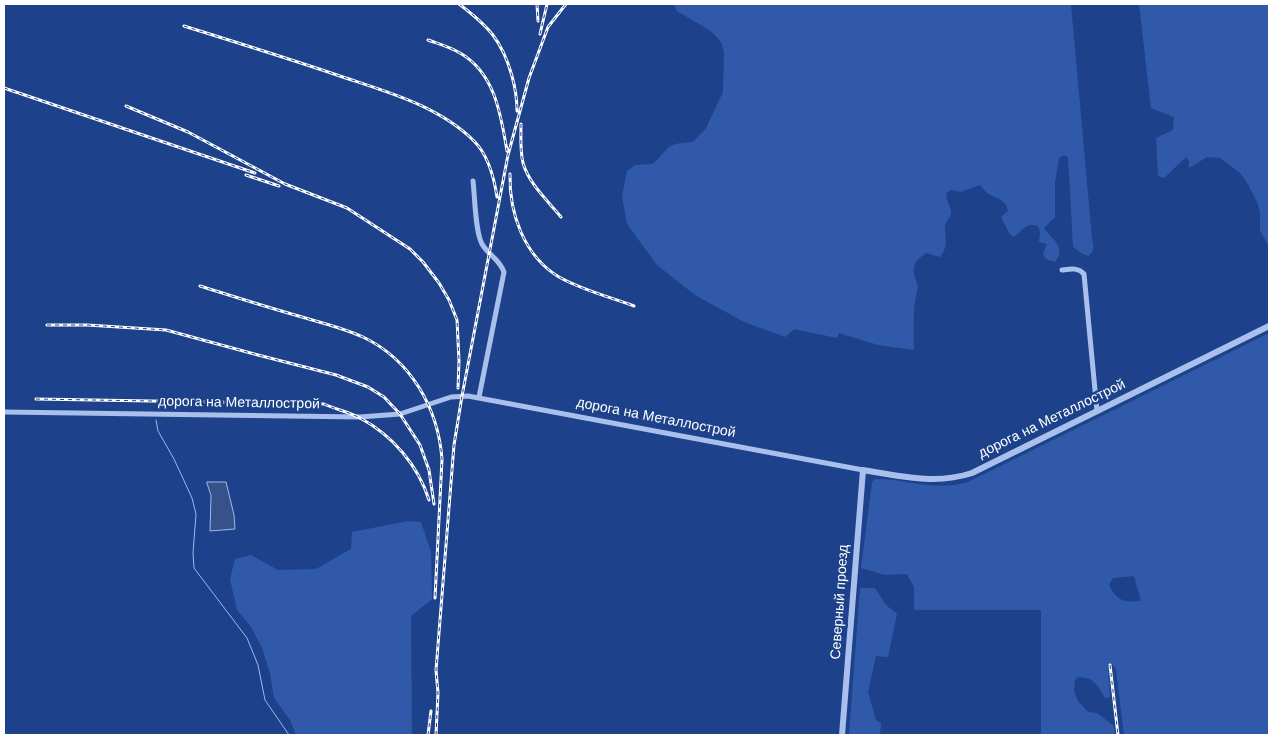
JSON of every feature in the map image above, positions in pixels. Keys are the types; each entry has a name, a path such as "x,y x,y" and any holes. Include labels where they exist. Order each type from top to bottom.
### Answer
{"street":[{"path":"473,181 479,237 483,246 501,263 504,272 480,397"},
{"path":"1062,270 1081,270 1084,274 1097,411"},
{"name":"дорога на Металлострой","path":"4,412 360,417 400,414 451,397 480,397 863,470 920,479 940,480 956,478 995,462 1269,326"},
{"name":"Северный проезд","path":"842,735 863,470"}],"shaded area":[{"path":"674,4 1071,4 1093,246 1092,252 1088,256 1073,246 1068,157 1064,155 1059,158 1055,183 1055,217 1044,228 1059,247 1055,262 1046,259 1043,254 1047,244 1039,242 1040,233 1038,226 1027,226 1013,237 1001,217 1008,211 1007,207 1001,200 988,193 980,185 960,192 951,190 946,193 951,212 945,225 945,249 940,257 926,253 917,261 914,268 918,287 914,311 914,350 878,345 839,333 837,338 794,329 785,337 744,322 695,295 657,265 627,224 622,196 627,171 635,165 653,164 673,145 693,142 706,128 723,92 724,53 722,44 709,30 677,11"},
{"path":"1139,4 1269,4 1269,246 1260,231 1260,212 1246,181 1240,173 1220,158 1207,157 1189,168 1189,161 1186,157 1164,178 1158,176 1156,138 1173,130 1174,117 1151,108"},
{"path":"1269,333 1269,735 1124,735 1116,669 1112,664 1108,665 1110,697 1105,698 1092,680 1078,677 1075,680 1074,691 1078,701 1088,712 1097,713 1114,726 1115,735 1041,735 1041,610 914,610 914,587 907,574 885,575 861,568 872,482 875,479 944,486 968,482","holes":["1134,576 1141,601 1125,601 1118,598 1109,585 1113,578"]},
{"path":"207,482 226,482 234,515 235,529 210,531 211,496"},
{"path":"408,521 421,522 431,552 432,599 411,616 412,733 415,735 296,735 290,720 274,698 270,673 262,648 251,627 237,610 230,579 235,559 251,555 278,570 316,569 351,549 352,532"},
{"path":"860,588 875,588 886,605 897,614 888,657 876,656 868,692 876,720 881,723 880,735 849,735"}],"waterway":[{"path":"156,420 158,431 174,459 192,498 196,514 193,553 194,568 247,638 258,665 265,700 289,735"}],"railway":[{"path":"459,4 486,27 504,53 516,93 517,111"},
{"path":"537,4 538,21"},
{"path":"540,34 547,4"},
{"path":"436,735 438,693 436,670 454,445 462,396 508,155 529,78 548,27 566,4"},
{"path":"184,26 410,100 444,118 460,128 479,147 490,167 497,197"},
{"path":"428,40 448,47 472,61 489,83 499,109 507,151"},
{"path":"4,88 255,173"},
{"path":"126,106 188,132 285,184 347,208 410,249 439,283 449,300 457,320 458,388"},
{"path":"521,124 521,154 526,171 539,192 561,217"},
{"path":"510,174 512,204 516,218 521,232 536,258 568,282 634,306"},
{"path":"246,175 279,186"},
{"path":"200,286 355,333 380,347 408,372 428,404 435,422 442,459 435,598"},
{"path":"47,325 87,325 166,330 336,375 368,387 384,397 400,414 420,445 429,470 434,504"},
{"path":"36,399 324,404 360,418 393,442 411,463 429,500"},
{"path":"1110,665 1118,735"},
{"path":"428,735 431,711"}]}
